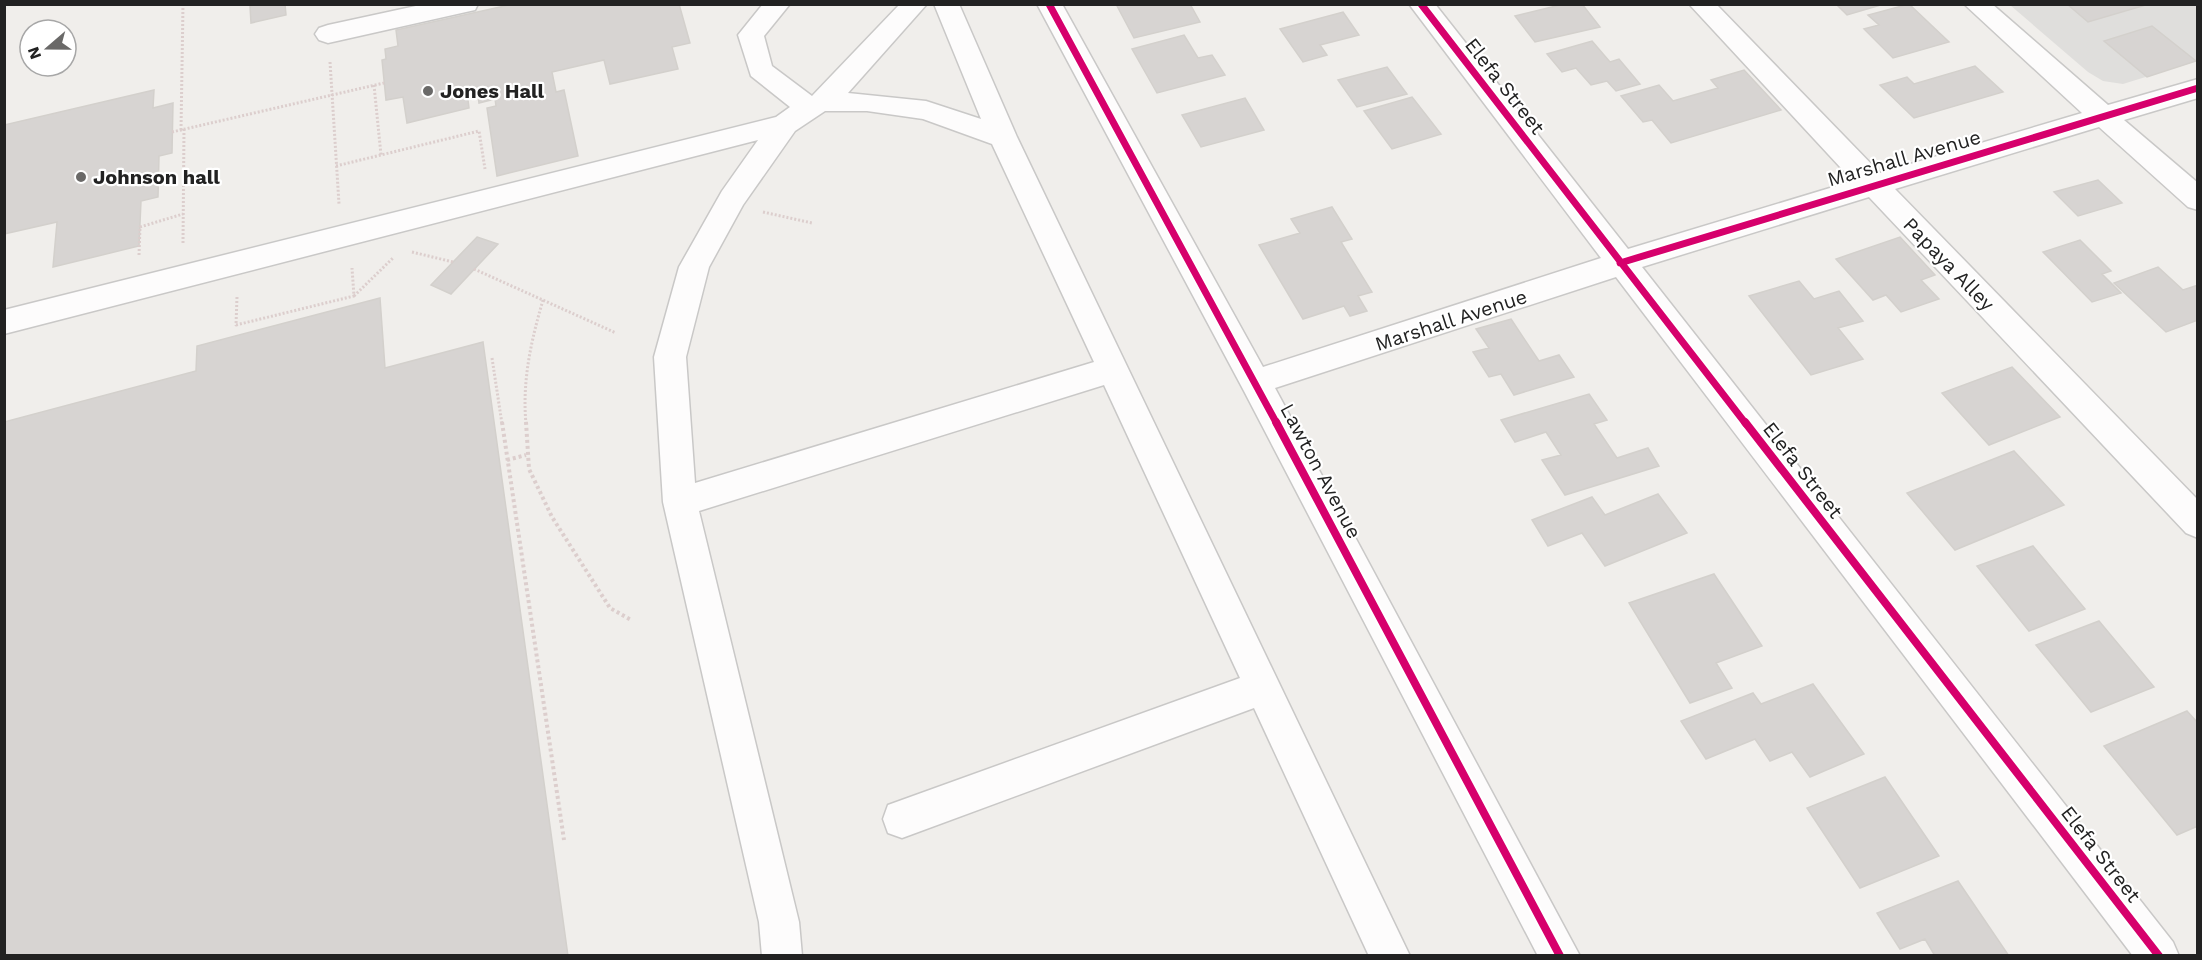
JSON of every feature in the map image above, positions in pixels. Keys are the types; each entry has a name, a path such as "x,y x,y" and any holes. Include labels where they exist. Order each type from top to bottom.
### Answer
{"street":[{"path":"328,34 466,4"},
{"path":"778,4 751,35 760,70 806,111"},
{"path":"782,956 779,922 680,502 670,357 694,267 732,198 806,111 915,4"},
{"path":"946,4 958,37 1003,137 1390,956"},
{"name":"Lawton Avenue","path":"1049,4 1255,382 1560,956"},
{"name":"Elefa Street","path":"1421,4 2159,956"},
{"name":"Papaya Alley","path":"1701,4 2198,523"},
{"path":"1976,4 2198,200"},
{"name":"Marshall Avenue","path":"1255,382 1872,184 2198,88"},
{"path":"4,322 490,199 806,111 867,102 926,110 1003,137"},
{"path":"680,502 1114,369"},
{"path":"902,819 1264,687"}],"path":[{"path":"183,4 183,276"},
{"path":"328,34 336,166 354,296"},
{"path":"172,132 384,83"},
{"path":"374,85 381,155"},
{"path":"336,166 479,131 490,199"},
{"path":"770,213 812,223"},
{"path":"137,288 140,227 183,214"},
{"path":"237,263 236,326 354,296 402,249"},
{"path":"474,269 616,333"},
{"path":"543,300 535,324 524,402 526,455 529,469 552,517 588,577 610,608 631,620"},
{"path":"492,358 564,840"},
{"path":"507,460 526,455"}],"shaded area":[{"path":"2010,5 2197,5 2197,61 2123,84 2103,81 2088,72"}],"building":[{"path":"285,4 286,15 251,23 250,6"},
{"name":"Jones Hall","path":"513,4 679,4 690,43 672,47 678,69 610,84 604,60 552,72 556,92 564,90 578,156 497,176 487,108 496,106 495,99 479,103 477,89 467,92 469,108 407,123 403,97 386,100 382,60 386,59 385,49 398,46 396,30"},
{"path":"1116,4 1190,4 1200,22 1134,38"},
{"path":"1564,4 1582,4 1600,27 1535,42 1515,16"},
{"path":"1836,4 1884,4 1847,15"},
{"path":"1909,4 1949,42 1893,58 1864,29 1879,25 1868,15"},
{"path":"2067,4 2145,4 2146,5 2088,22"},
{"path":"1343,12 1359,35 1320,45 1327,55 1303,62 1280,29"},
{"path":"2152,26 2196,61 2147,77 2104,41"},
{"path":"1184,35 1198,58 1212,55 1225,75 1157,93 1132,49"},
{"path":"1592,41 1610,62 1619,59 1640,84 1616,91 1607,81 1591,85 1576,68 1562,72 1547,54"},
{"path":"1975,66 2003,92 1914,118 1880,85 1907,77 1914,84"},
{"path":"1387,67 1407,94 1357,107 1338,80"},
{"path":"1744,70 1781,110 1671,143 1652,120 1643,122 1621,96 1659,85 1673,101 1718,88 1711,80"},
{"name":"Johnson hall","path":"154,90 153,108 173,103 172,153 159,156 158,197 141,201 139,246 53,267 57,222 4,234 4,125"},
{"path":"1412,97 1441,134 1392,149 1364,111"},
{"path":"1245,98 1264,130 1201,147 1182,115"},
{"path":"2098,180 2122,203 2078,216 2054,192"},
{"path":"1332,207 1352,239 1341,242 1372,292 1358,296 1367,311 1350,316 1344,306 1303,319 1259,245 1300,233 1291,219"},
{"path":"477,237 498,244 451,294 431,285"},
{"path":"1900,237 1935,275 1921,280 1939,299 1901,312 1886,295 1873,300 1836,259"},
{"path":"2080,240 2111,271 2102,274 2121,293 2092,302 2043,252"},
{"path":"2158,267 2183,290 2198,285 2198,320 2166,332 2114,283"},
{"path":"1799,281 1814,299 1839,291 1863,321 1838,328 1863,359 1811,375 1749,296"},
{"path":"380,298 385,368 483,342 568,956 4,956 4,422 196,371 197,346"},
{"path":"1511,319 1539,361 1559,355 1574,377 1514,395 1501,374 1489,377 1473,352 1489,348 1476,329"},
{"path":"2012,367 2060,417 1989,445 1942,393"},
{"path":"1589,394 1607,420 1594,424 1617,458 1648,448 1659,466 1565,495 1542,460 1561,455 1546,432 1515,442 1501,420"},
{"path":"2014,451 2064,505 1955,550 1907,493"},
{"path":"1658,494 1687,533 1605,566 1582,533 1548,546 1532,520 1592,497 1605,515"},
{"path":"2033,546 2085,609 2029,631 1977,566"},
{"path":"1714,574 1762,646 1716,663 1732,688 1690,703 1629,603"},
{"path":"2099,621 2154,687 2091,712 2036,645"},
{"path":"1813,684 1864,754 1810,777 1792,752 1770,761 1755,739 1706,759 1681,721 1753,693 1761,704"},
{"path":"2187,711 2198,723 2198,826 2177,835 2104,746"},
{"path":"1885,777 1939,856 1860,888 1807,808"},
{"path":"1958,881 2009,956 1935,956 1925,939 1900,949 1877,913"}],"cycle path":[{"path":"1049,4 1255,382 1560,956"},
{"path":"1421,4 2159,956"},
{"path":"1620,263 2198,88"}],"place":[{"name":"Jones Hall","path":"428,91"},
{"name":"Johnson hall","path":"81,177"}]}
